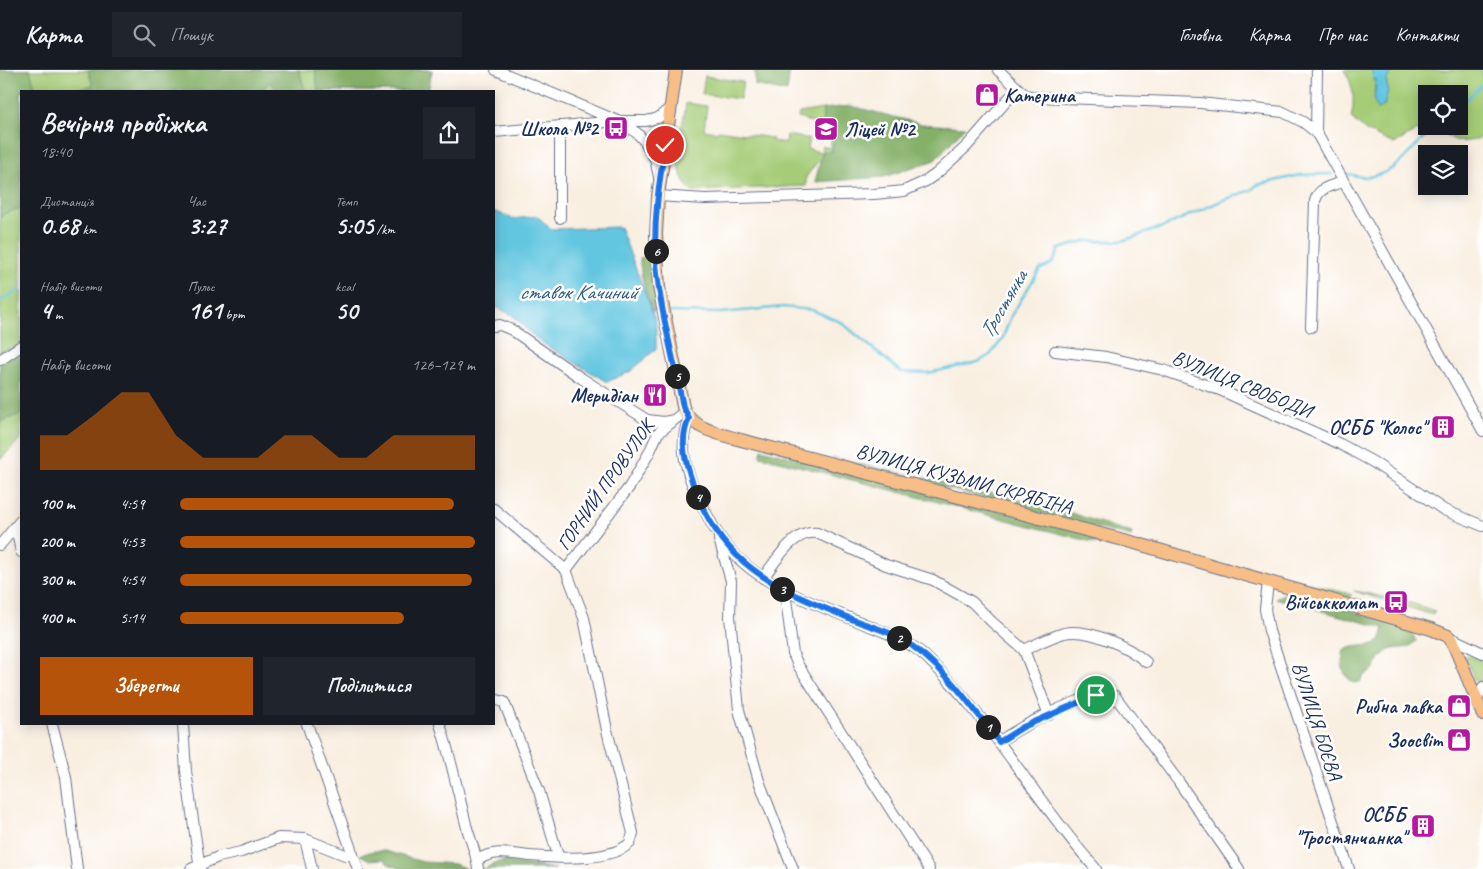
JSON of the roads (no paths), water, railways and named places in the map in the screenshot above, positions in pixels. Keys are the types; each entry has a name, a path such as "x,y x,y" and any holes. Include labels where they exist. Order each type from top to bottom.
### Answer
{"main road":[{"path":"676,70 658,196 656,263 683,417"},
{"name":"ВУЛИЦЯ КУЗЬМИ СКРЯБІНА","path":"683,417 706,429 741,440 1135,543 1393,617 1449,637"},
{"path":"1449,637 1483,715"}],"street":[{"path":"496,70 618,121 637,133 646,143 655,159 660,183"},
{"path":"998,70 1025,95"},
{"path":"1316,132 1317,70"},
{"path":"658,196 705,199 874,194 904,191 936,174 967,146 1010,97 1025,95 1200,103 1283,112 1303,122 1316,132 1483,431"},
{"path":"495,132 618,121 646,121 658,118 671,107"},
{"path":"560,126 560,218"},
{"path":"1311,327 1315,201 1317,194 1322,189 1343,182"},
{"path":"495,326 512,330 647,420 660,423 683,417 686,462 695,491 718,535 731,581 730,617 739,710 759,781 793,869"},
{"path":"0,360 20,347"},
{"name":"ВУЛИЦЯ СВОБОДИ","path":"1055,351 1106,357 1163,370 1220,390 1340,444 1373,462 1444,510 1483,526"},
{"name":"ГОРНИЙ ПРОВУЛОК","path":"566,570 630,486 658,433 683,417"},
{"path":"440,725 450,754 471,845 478,864 495,853 558,856 614,853 630,843 634,833 607,730 584,618 566,570 495,510"},
{"path":"0,545 19,523"},
{"path":"19,523 20,538"},
{"path":"763,578 796,538 805,533 817,533 886,565 933,580 955,590 972,602 1024,650 1049,715"},
{"path":"718,535 748,567 785,591 899,638 923,654 976,712 1096,869"},
{"name":"ВУЛИЦЯ БОЄВА","path":"1268,582 1265,609 1269,631 1349,869"},
{"path":"785,591 793,654 798,665 929,869"},
{"path":"1024,650 1072,632 1109,641 1128,649 1146,662"},
{"path":"1449,637 1483,653"},
{"path":"1477,700 1483,687"},
{"path":"999,742 1012,732 1096,695 1115,696 1178,781 1239,869"},
{"path":"495,699 504,702 539,791 558,856"},
{"path":"52,725 66,777 77,869"},
{"path":"183,725 186,771 197,868 211,859 241,852 269,840 279,838 305,839 345,855 353,855"},
{"path":"306,725 358,869"},
{"path":"305,839 312,869"}],"water":[{"path":"1375,70 1392,72 1386,80 1388,90 1384,106 1377,109 1374,100 1376,79 1373,80 1372,72"},
{"name":"ставок Качиний","path":"495,211 513,219 537,216 551,229 620,227 656,322 656,349 631,371 607,382 539,341 512,315 495,306"}],"waterway":[{"name":"Тростянка","path":"1468,98 1483,84"},
{"name":"Тростянка","path":"1347,174 1363,177 1375,176 1386,172 1404,159 1426,135"},
{"name":"Тростянка","path":"670,312 721,313 783,307 812,310 841,322 901,372 928,373 978,362 990,355 1002,340 1011,316 1040,269 1052,262 1059,249 1085,241 1122,241 1163,227 1251,190 1257,185 1300,175 1332,174"},
{"name":"Тростянка","path":"0,301 20,290"}],"place":[{"name":"Катерина","path":"987,95"},
{"name":"Школа №2","path":"616,128"},
{"name":"Ліцей №2","path":"826,129"},
{"name":"Меридіан","path":"655,395"},
{"name":"ОСББ \"Колос\"","path":"1443,427"},
{"name":"Військкомат","path":"1396,602"},
{"name":"Рибна лавка","path":"1459,706"},
{"name":"Зоосвіт","path":"1459,740"},
{"name":"ОСББ \"Тростянчанка\"","path":"1423,826"}]}
